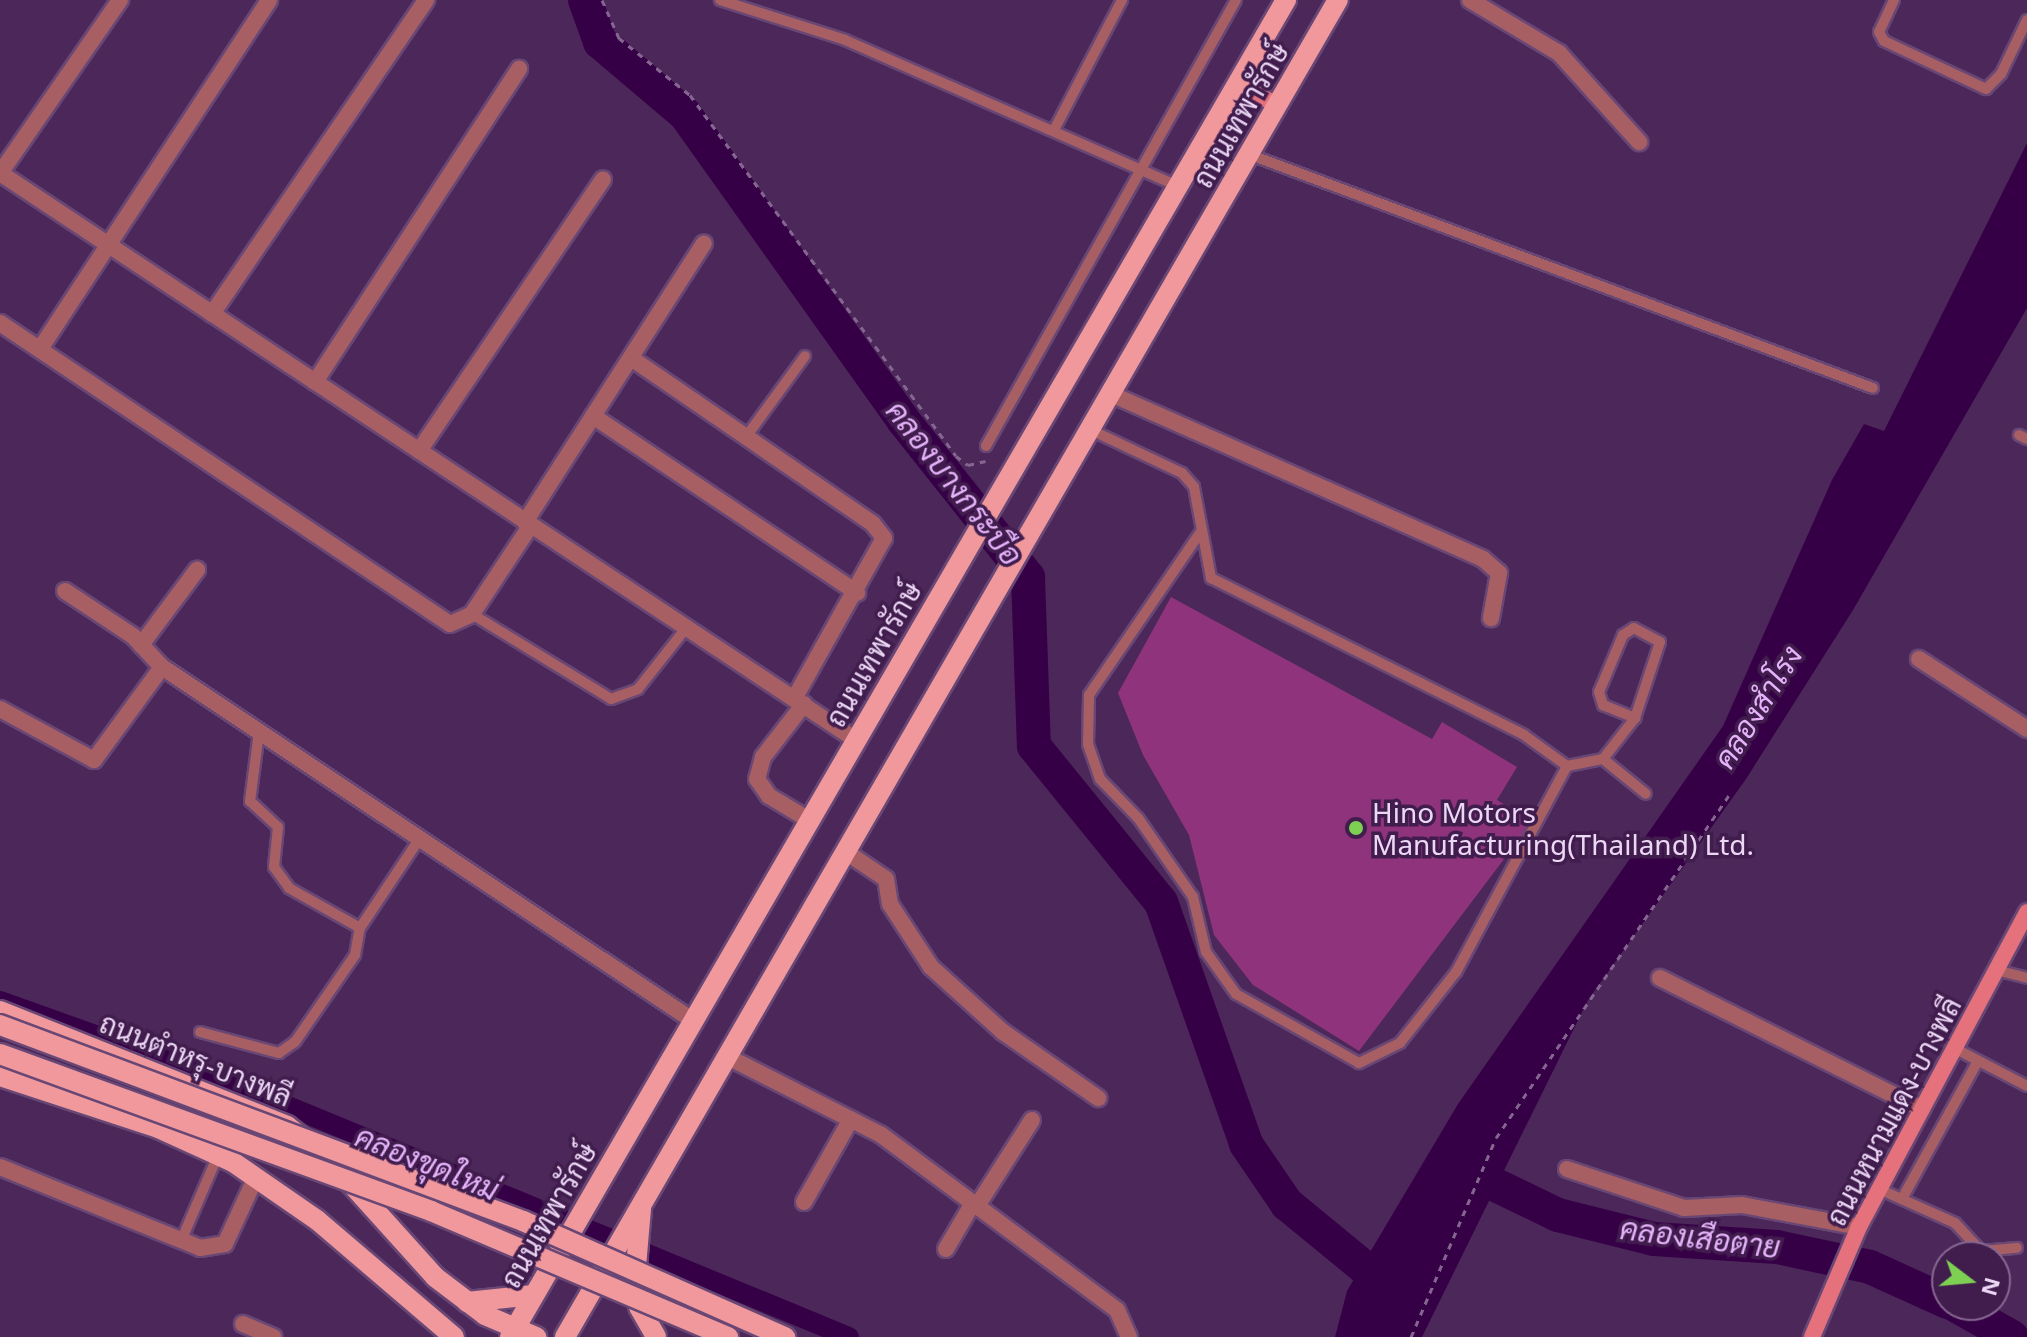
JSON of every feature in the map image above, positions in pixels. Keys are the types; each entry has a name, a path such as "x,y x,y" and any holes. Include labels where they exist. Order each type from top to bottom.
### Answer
{"main road":[{"name":"ถนนเทพารักษ์","path":"512,1334 1286,0"},
{"name":"ถนนเทพารักษ์","path":"569,1329 1338,0"},
{"path":"1236,83 1277,105"},
{"name":"ถนนหนามแดง-บางพลี","path":"1812,1337 1859,1227 2027,912"},
{"name":"ถนนตำหรุ-บางพลี","path":"0,1011 275,1119 328,1158 396,1237 466,1301 512,1334 536,1337"},
{"path":"0,1025 457,1195 785,1337"},
{"path":"0,1054 431,1211 728,1337"},
{"path":"1,1079 218,1155 256,1177 317,1220 437,1331 454,1337"},
{"path":"641,1201 635,1277 639,1307 656,1337"},
{"path":"466,1301 534,1295"}],"street":[{"path":"120,0 0,173 528,524 800,700 856,740"},
{"path":"40,349 269,0"},
{"path":"212,314 426,0"},
{"path":"1470,0 1559,53 1639,142"},
{"path":"315,382 519,69"},
{"path":"419,451 603,179"},
{"path":"0,323 438,618 461,622 472,614 704,243"},
{"path":"631,358 884,538 800,700 763,757 757,779 769,796 809,820"},
{"path":"1111,394 1483,559 1499,573 1491,618"},
{"path":"593,416 857,593"},
{"path":"141,645 197,570"},
{"path":"65,591 141,645 162,667 692,1020"},
{"path":"1919,659 2027,729"},
{"path":"0,709 94,760 162,667"},
{"path":"846,852 886,879 890,904 931,967 1003,1032 1098,1098"},
{"path":"1660,978 1922,1109"},
{"path":"726,1056 851,1119 975,1205 1117,1310 1129,1337"},
{"path":"804,1202 851,1119"},
{"path":"946,1249 1032,1120"},
{"path":"0,1167 181,1241 225,1244 256,1177"},
{"path":"1567,1169 1684,1208 1742,1205 1859,1227"},
{"path":"243,1324 273,1337"}],"lane":[{"path":"720,0 845,40 1144,167 1177,186"},
{"path":"1054,130 1122,0"},
{"path":"986,446 1236,0"},
{"path":"1894,0 1879,32 1884,41 1986,89 2001,74 2027,20"},
{"path":"1251,155 1873,388"},
{"path":"746,437 805,356"},
{"path":"1091,430 1182,473 1194,487 1200,533 1211,578 1524,735 1567,766 1603,759 1635,718 1660,642 1634,628 1623,635 1599,692 1603,705 1635,718"},
{"path":"1200,533 1089,695 1088,744 1100,779 1138,818 1193,897 1206,952 1236,994 1280,1023 1359,1063 1400,1043 1456,972 1567,766"},
{"path":"472,614 611,699 638,689 687,627"},
{"path":"259,732 250,801 278,827 274,867 289,888 360,928"},
{"path":"1603,759 1646,794"},
{"path":"200,1032 279,1053 355,955 360,928 420,838"},
{"path":"1996,970 2027,978"},
{"path":"1954,1048 2027,1086"},
{"path":"1902,1199 1978,1061"},
{"path":"181,1241 218,1155"},
{"path":"1879,1189 1955,1223 1981,1251 2017,1248"}],"path":[{"path":"602,0 619,38 690,95 956,456 977,466 1024,452"},
{"path":"1411,1337 1496,1138 1729,795"}],"water":[{"name":"คลองสำโรง","path":"2027,143 2027,308 1853,610 1746,779 1588,1000 1422,1337 1335,1337 1347,1291 1458,1104 1723,726 1832,480 1864,424 1884,431"}],"building":[{"name":"Hino Motors Manufacturing(Thailand) Ltd.","path":"1171,597 1432,739 1442,722 1517,767 1497,800 1532,822 1359,1051 1253,985 1214,935 1189,835 1143,755 1118,693"}],"waterway":[{"name":"คลองบางกระบือ","path":"585,0 600,42 685,114 903,420 1028,577 1034,746 1161,902 1246,1144 1287,1204 1388,1287"},
{"name":"คลองขุดใหม่","path":"0,1001 244,1088 849,1337"},
{"name":"คลองเสือตาย","path":"1456,1166 1558,1215 1654,1239 1777,1247 1870,1267 1931,1295"},
{"name":"คลองเสือตาย","path":"1984,1321 2012,1337"}],"place":[{"name":"Hino Motors Manufacturing(Thailand) Ltd.","path":"1356,828"}]}
